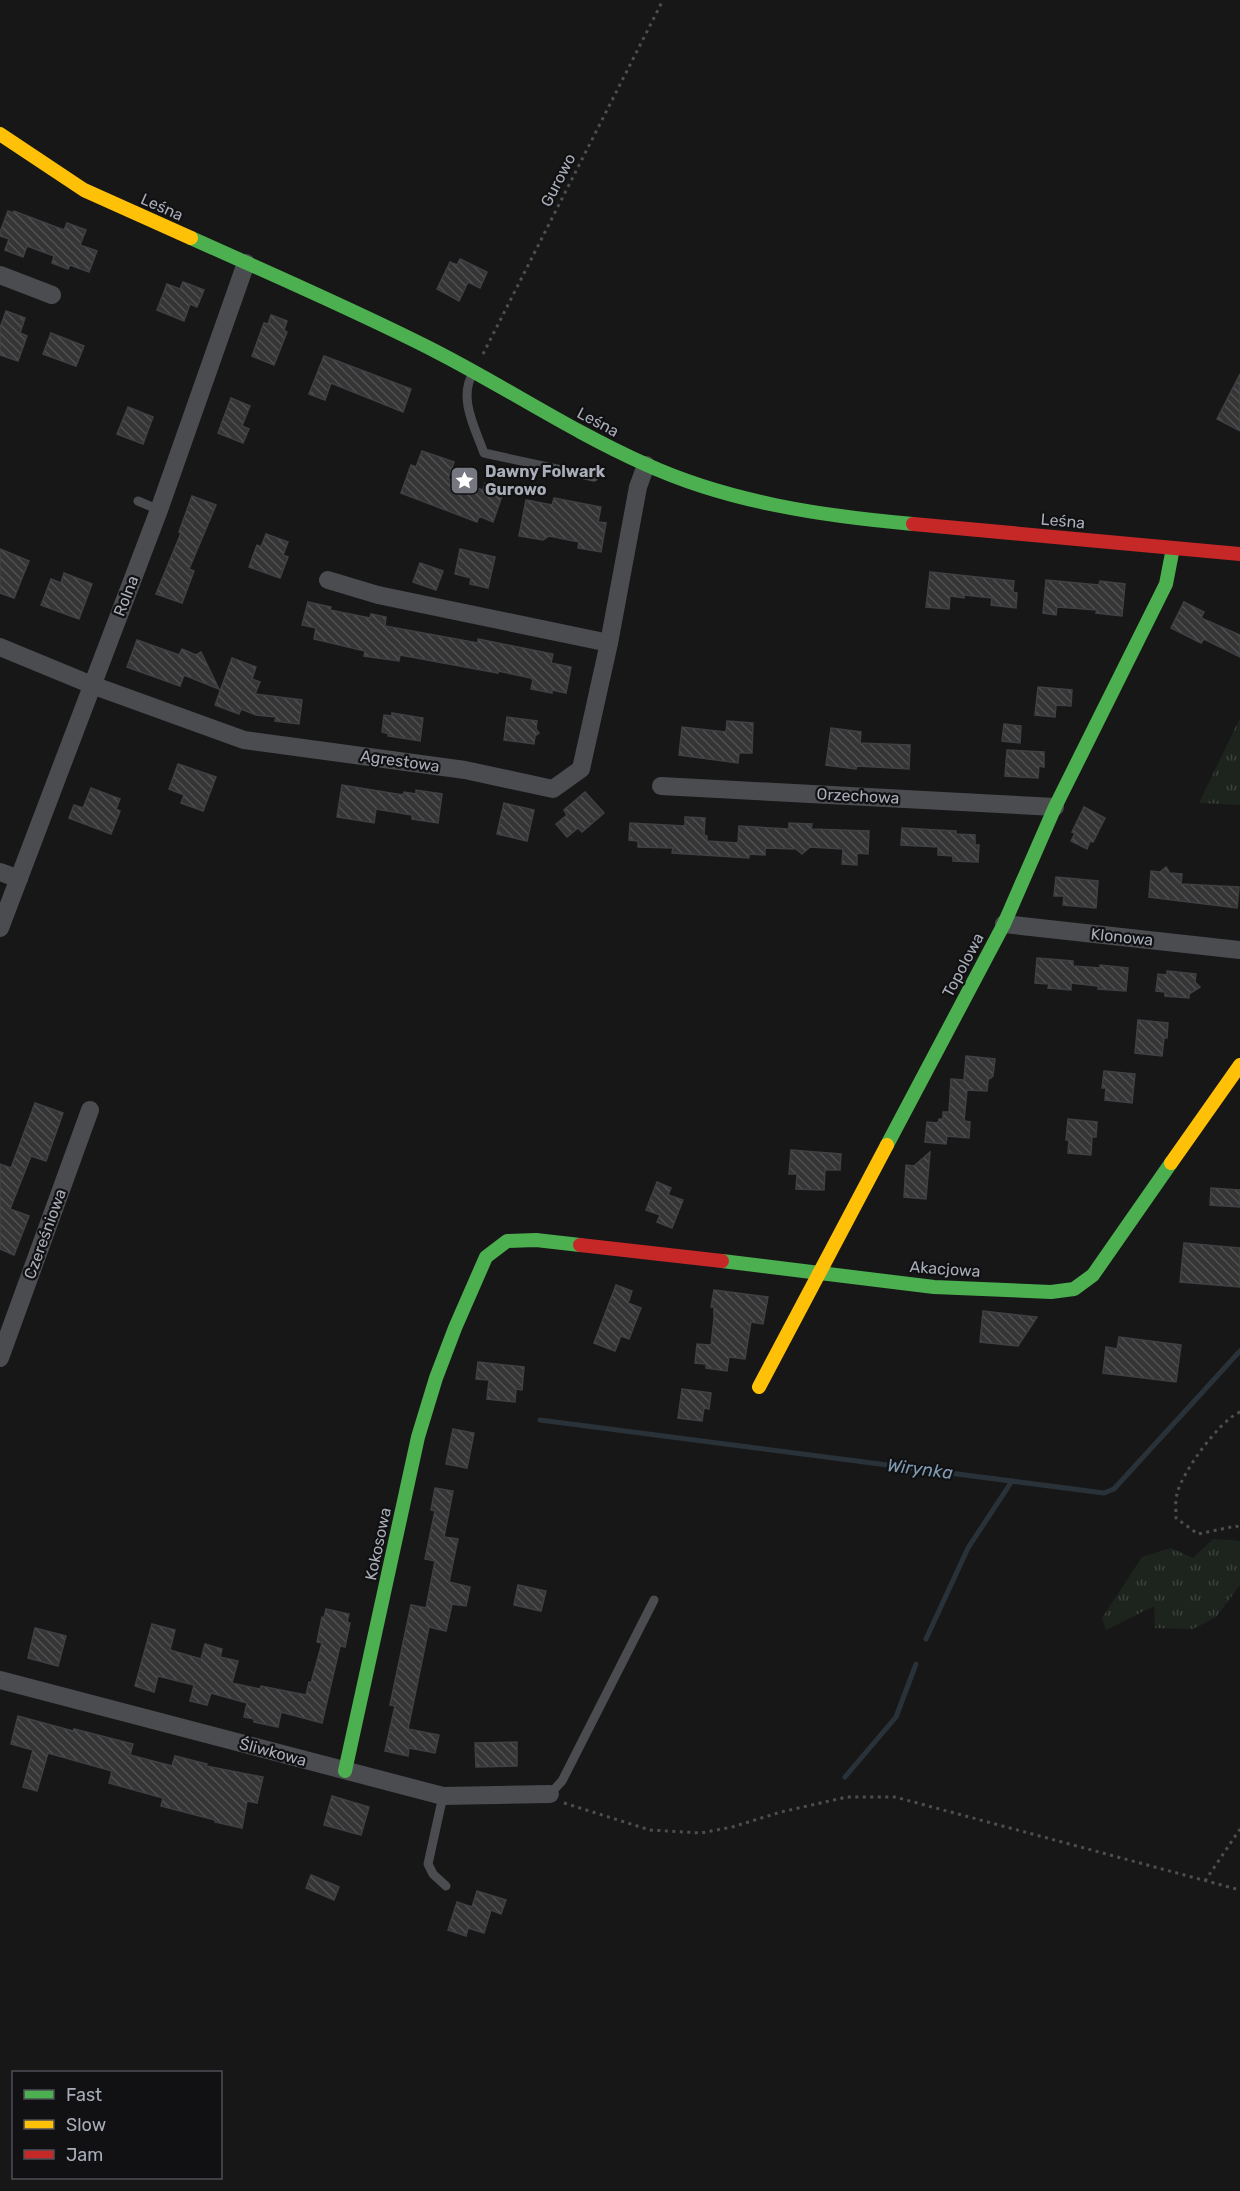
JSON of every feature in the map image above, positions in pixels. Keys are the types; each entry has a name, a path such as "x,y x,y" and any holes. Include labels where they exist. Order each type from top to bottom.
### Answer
{"street":[{"name":"Leśna","path":"0,134 84,190 392,329 474,371 530,405 646,465 715,490 792,509 879,521 1240,554"},
{"name":"Rolna","path":"0,928 159,510 246,263"},
{"path":"0,275 52,295"},
{"name":"Agrestowa","path":"0,647 92,685 244,740 465,770 553,789 581,769 609,643 638,487 646,465"},
{"name":"Topolowa","path":"759,1387 1004,924 1055,807 1166,584 1173,548"},
{"path":"328,580 378,595 609,643"},
{"name":"Orzechowa","path":"661,786 1055,807"},
{"path":"0,872 19,879"},
{"name":"Klonowa","path":"1004,924 1240,950"},
{"name":"Akacjowa","path":"536,1240 934,1287 1051,1292 1074,1289 1093,1275 1240,1065"},
{"name":"Czereśniowa","path":"1,1353 90,1110"},
{"name":"Kokosowa","path":"345,1771 418,1437 436,1378 486,1257 507,1242 536,1240"},
{"name":"Śliwkowa","path":"0,1680 443,1796 550,1794"}],"lane":[{"path":"474,371 470,380 467,402 484,453 594,477"},
{"path":"138,501 159,510"},
{"path":"550,1794 562,1781 654,1600"},
{"path":"443,1796 428,1864 433,1874 446,1886"}],"path":[{"name":"Gurowo","path":"474,371 663,0"},
{"path":"1240,1412 1231,1416 1209,1439 1191,1467 1177,1494 1176,1518 1198,1534 1236,1526 1240,1528"},
{"path":"550,1794 564,1803 650,1830 701,1833 847,1797 896,1797 1240,1890"},
{"path":"1205,1881 1240,1829"}],"green space":[{"path":"1240,718 1240,805 1199,803"},
{"path":"1213,1539 1240,1541 1240,1585 1216,1617 1193,1629 1155,1628 1154,1606 1106,1630 1102,1618 1142,1557 1171,1548 1193,1558"}],"building":[{"path":"8,211 14,213 14,211 64,230 67,223 86,230 80,245 97,251 89,272 70,265 68,269 52,263 54,256 27,246 23,257 5,250 9,239 0,236 0,232"},
{"path":"460,259 487,272 480,288 468,282 459,301 437,289 450,262 457,265"},
{"path":"183,282 204,290 197,307 190,304 184,321 157,310 167,284 180,289"},
{"path":"6,311 25,318 20,333 27,336 18,361 0,355 0,328"},
{"path":"271,315 287,321 284,330 287,332 274,365 252,356 264,323 268,324"},
{"path":"51,333 84,346 76,366 43,354"},
{"path":"324,356 411,389 403,412 331,383 325,400 309,394"},
{"path":"1240,374 1240,431 1217,419"},
{"path":"231,398 250,406 242,426 249,429 243,443 218,433"},
{"path":"128,407 153,417 143,444 117,434"},
{"path":"422,451 454,462 448,479 483,490 485,483 504,490 493,522 479,516 477,522 401,493 411,465 416,467"},
{"path":"192,496 216,505 189,569 194,571 182,603 156,594 181,533 179,532"},
{"path":"554,498 601,507 598,522 606,523 601,552 578,548 579,542 549,536 543,540 519,536 526,500 552,505"},
{"path":"266,534 288,542 283,555 288,557 280,578 249,567 257,545 261,547"},
{"path":"0,549 29,561 14,598 0,593"},
{"path":"460,549 495,557 488,588 470,584 471,578 455,574"},
{"path":"420,563 443,571 436,590 413,582"},
{"path":"930,572 1014,581 1013,592 1017,593 1016,608 991,605 992,598 964,595 964,598 950,596 949,609 926,607"},
{"path":"64,573 92,584 79,619 41,605 51,579 61,583"},
{"path":"1046,580 1099,585 1100,581 1125,584 1122,616 1096,613 1097,610 1057,607 1056,615 1043,613"},
{"path":"308,602 331,607 330,610 370,618 371,614 386,617 385,626 478,643 478,639 553,654 551,663 571,667 566,693 531,689 533,680 531,678 400,655 399,661 364,656 365,651 314,639 316,628 302,625"},
{"path":"1184,602 1204,612 1201,618 1240,635 1240,657 1204,639 1201,643 1171,628"},
{"path":"137,640 179,655 182,649 196,655 201,652 219,689 184,675 180,686 127,667"},
{"path":"232,658 256,667 252,679 260,682 255,694 302,700 299,724 275,721 276,717 256,715 241,709 239,714 215,705"},
{"path":"1038,687 1072,690 1071,706 1056,705 1055,717 1035,715"},
{"path":"392,713 423,718 420,741 388,736 389,734 382,732 384,715 392,716"},
{"path":"507,717 537,721 536,729 539,733 535,736 534,744 504,740"},
{"path":"727,721 753,723 752,753 739,753 738,763 679,755 682,727 726,732"},
{"path":"1004,724 1021,726 1020,743 1002,741"},
{"path":"831,728 861,732 860,743 910,745 909,769 857,766 856,769 826,765"},
{"path":"1007,750 1044,752 1044,767 1039,766 1038,778 1005,776"},
{"path":"178,764 216,777 203,811 181,803 184,795 169,789"},
{"path":"342,785 403,795 404,792 416,794 416,790 442,794 438,823 412,819 412,815 376,809 374,823 337,817"},
{"path":"91,788 120,799 116,809 120,811 111,834 69,818 74,805 83,808"},
{"path":"585,792 604,813 582,832 578,828 567,837 556,824 567,815 564,810"},
{"path":"504,803 534,810 527,841 497,834"},
{"path":"1084,807 1105,818 1087,849 1071,841 1075,833 1072,832"},
{"path":"685,817 705,818 704,835 707,836 707,841 738,843 739,826 789,829 789,823 812,824 811,829 869,831 868,854 857,853 857,865 842,864 843,849 810,847 802,854 796,849 765,848 765,855 749,854 749,858 672,853 673,848 638,847 638,841 629,840 630,823 685,826"},
{"path":"902,828 956,831 956,834 975,835 975,845 979,845 978,862 953,861 953,856 938,855 938,847 901,845"},
{"path":"1166,867 1170,873 1182,874 1181,884 1239,887 1237,908 1149,897 1151,871 1160,872"},
{"path":"1056,877 1098,881 1096,908 1063,905 1064,896 1054,896"},
{"path":"1037,958 1073,961 1073,966 1100,968 1100,965 1128,968 1126,991 1098,989 1098,986 1071,983 1071,990 1048,988 1049,984 1035,983"},
{"path":"1167,971 1196,974 1195,982 1200,987 1189,994 1189,998 1165,996 1165,992 1156,991 1158,974 1167,975"},
{"path":"1138,1020 1168,1023 1162,1056 1135,1053"},
{"path":"966,1056 995,1059 993,1076 988,1080 987,1091 967,1090 964,1121 970,1122 969,1138 947,1136 946,1144 925,1142 927,1122 938,1123 939,1119 943,1119 943,1112 949,1112 951,1079 964,1080"},
{"path":"1104,1071 1135,1074 1132,1103 1105,1100 1106,1088 1102,1088"},
{"path":"35,1103 63,1113 46,1161 31,1156 10,1209 29,1216 14,1255 0,1249 0,1164 11,1168"},
{"path":"1068,1119 1097,1122 1096,1137 1092,1137 1091,1155 1068,1153 1069,1140 1066,1140"},
{"path":"791,1150 841,1154 840,1170 825,1170 824,1190 796,1189 797,1174 789,1174"},
{"path":"930,1152 926,1199 904,1197 906,1165 914,1166"},
{"path":"657,1182 671,1188 668,1195 683,1200 672,1228 657,1222 660,1215 646,1210"},
{"path":"1211,1188 1240,1190 1240,1207 1210,1205"},
{"path":"1184,1243 1240,1248 1240,1287 1180,1282"},
{"path":"616,1285 632,1291 628,1303 641,1308 629,1339 621,1336 615,1351 594,1343"},
{"path":"714,1290 768,1297 763,1324 751,1322 745,1359 729,1357 727,1371 706,1368 706,1364 695,1363 697,1344 711,1345 714,1307 711,1307"},
{"path":"983,1311 1037,1317 1018,1346 980,1342"},
{"path":"1119,1337 1181,1345 1176,1382 1103,1373 1106,1347 1117,1349"},
{"path":"478,1362 524,1367 522,1390 516,1389 515,1402 487,1399 489,1380 476,1379"},
{"path":"682,1389 711,1393 709,1409 704,1408 702,1421 678,1418"},
{"path":"453,1429 474,1433 467,1468 446,1464"},
{"path":"435,1488 453,1491 444,1537 458,1539 449,1582 470,1587 466,1606 452,1604 446,1631 429,1627 408,1729 439,1735 435,1753 409,1748 408,1756 385,1751 395,1706 390,1705 411,1605 426,1608 435,1561 425,1559 435,1511 431,1510"},
{"path":"518,1585 546,1591 541,1611 514,1605"},
{"path":"326,1609 349,1614 347,1622 350,1623 345,1647 340,1646 322,1723 281,1712 278,1727 254,1722 254,1719 244,1717 247,1703 211,1693 207,1705 190,1701 194,1685 158,1676 154,1692 135,1686 152,1624 175,1630 170,1650 201,1659 205,1644 222,1649 220,1657 238,1661 232,1683 306,1695 322,1643 317,1642"},
{"path":"35,1628 66,1636 58,1666 28,1658"},
{"path":"18,1716 133,1744 130,1755 172,1766 175,1756 207,1764 206,1766 263,1777 257,1803 247,1801 242,1828 215,1822 215,1820 161,1806 163,1798 109,1783 112,1771 48,1753 37,1791 23,1787 33,1750 11,1744"},
{"path":"517,1742 517,1766 476,1767 475,1743"},
{"path":"332,1796 369,1807 361,1835 324,1825"},
{"path":"311,1875 339,1887 334,1900 306,1888"},
{"path":"477,1891 506,1900 501,1914 491,1910 484,1933 468,1928 466,1936 448,1930 457,1902 472,1907"}],"waterway":[{"name":"Wirynka","path":"540,1420 1104,1493 1114,1489 1240,1351"},
{"path":"926,1639 968,1548 1012,1481"},
{"path":"845,1777 896,1717 916,1664"}],"traffic: fast":[{"path":"191,238 407,337 592,438 677,477 742,498 810,512 913,524"},
{"path":"887,1145 1004,924 1055,807 1166,584 1173,548"},
{"path":"722,1261 934,1287 1051,1292 1074,1289 1093,1275 1171,1163"},
{"path":"345,1771 418,1437 436,1378 486,1257 507,1241 536,1240 580,1245"}],"traffic: slow":[{"path":"0,134 84,190 191,238"},
{"path":"1171,1163 1240,1065"},
{"path":"759,1387 887,1145"}],"traffic: jam":[{"path":"913,524 1240,554"},
{"path":"580,1245 722,1261"}],"place":[{"name":"Dawny Folwark Gurowo","path":"464,480"}]}
